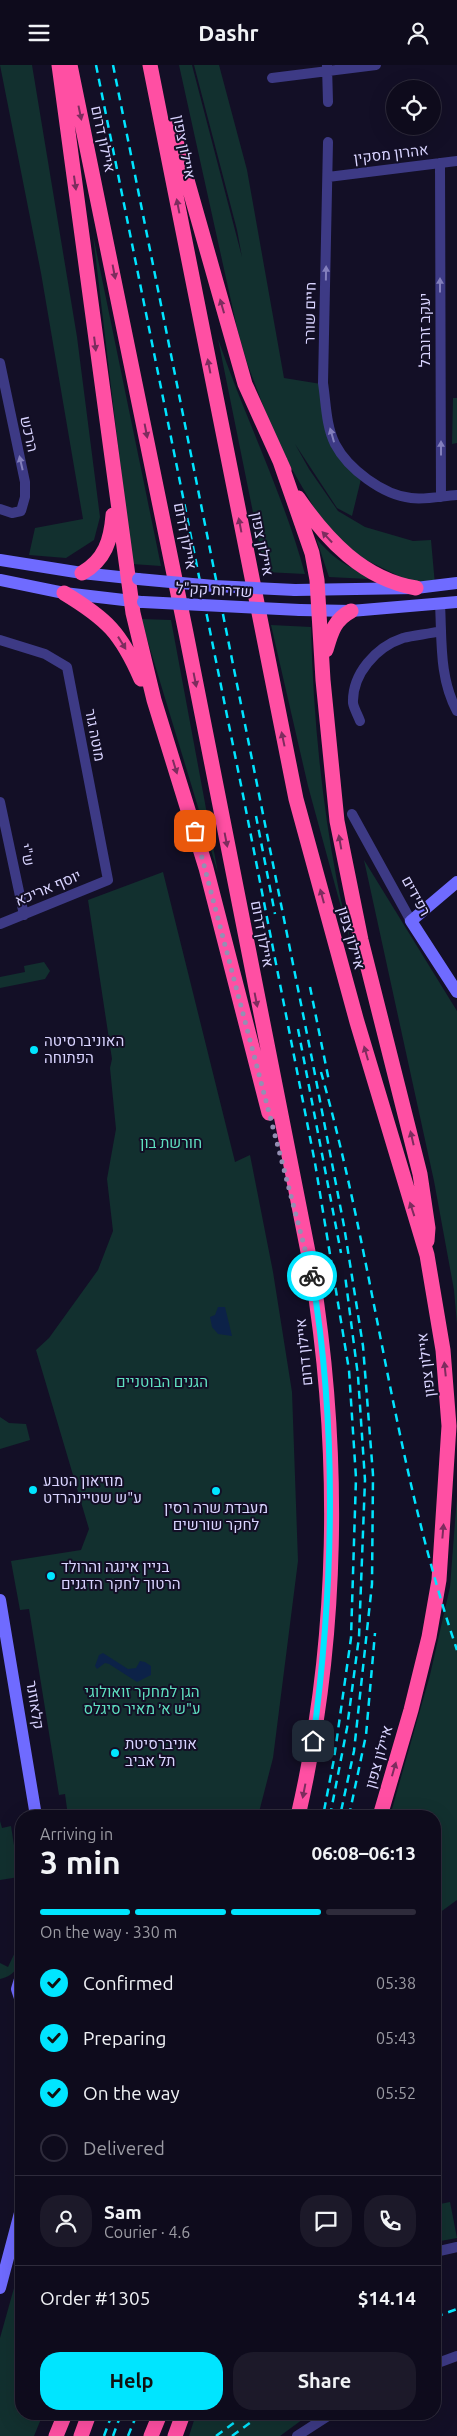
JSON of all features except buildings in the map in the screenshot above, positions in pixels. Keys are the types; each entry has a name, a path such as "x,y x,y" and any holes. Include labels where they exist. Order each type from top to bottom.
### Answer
{"highway":[{"path":"59,65 116,489 137,602 144,662 206,868 312,1272"},
{"name":"איילון דרום","path":"70,65 186,633 266,1047 312,1272 326,1382 331,1498 330,1550 328,1614 320,1687 313,1741 299,1810"},
{"path":"152,65 245,384 298,497 313,521 352,560 380,577 416,588"},
{"name":"איילון צפון","path":"152,65 296,799 357,1022 427,1255 443,1350 448,1402 447,1481 439,1580 429,1637 411,1710 382,1810"},
{"path":"280,461 312,553 320,611 330,771 341,848 361,940 420,1174 428,1228 427,1255"},
{"path":"82,573 96,563 107,548 112,531 116,489"},
{"path":"64,593 102,618 118,636 133,661 167,740"},
{"path":"322,663 333,627 340,617 351,611"},
{"path":"56,2436 63,2420"},
{"path":"81,2436 87,2420"},
{"path":"151,2436 158,2420"},
{"path":"175,2436 181,2420"}],"main road":[{"name":"שדרות קק\"ל","path":"0,561 132,578 214,586 295,590 416,588 457,583"},
{"name":"שדרות קק\"ל","path":"0,580 64,593 137,602 320,611 351,611 457,602"},
{"path":"411,921 457,882"},
{"name":"רפידים","path":"411,921 457,992"},
{"name":"קלאוזנר","path":"0,1600 35,1810"},
{"path":"0,2288 15,2232"}],"street":[{"path":"272,78 327,68 376,65"},
{"path":"327,68 328,102"},
{"name":"חיים שורר","path":"328,142 323,383 329,421 335,443 349,463 361,473 398,496 413,499 457,495"},
{"name":"אהרון מסקין","path":"328,177 457,161"},
{"name":"יעקב זרובבל","path":"440,163 441,497"},
{"name":"הרכש","path":"0,363 5,411 25,482 25,497 21,511 12,513 0,509"},
{"path":"440,604 443,667 451,700 457,711"},
{"path":"360,721 353,705 354,687 366,664 386,647 402,639 441,631"},
{"name":"מוטה גור","path":"0,640 45,654 67,667 108,880"},
{"name":"ש\"י","path":"0,802 24,915"},
{"name":"רפידים","path":"352,814 411,921"},
{"name":"יוסף אריכא","path":"0,924 108,880"},
{"path":"441,2251 457,2247"},
{"path":"441,2362 457,2356"},
{"path":"297,2436 322,2420"}],"green space":[{"path":"0,65 32,65 77,337 100,517 94,540 66,558 29,555 35,528 83,519 41,273"},
{"path":"179,65 192,65 242,257 237,230 194,65 219,65 247,170 284,378 321,384 328,427 361,479 352,516 337,508 295,444 309,469 338,511 365,527 413,541 431,540 435,585 417,585 362,558 327,530 278,445 247,363 237,328"},
{"path":"93,235 161,566 132,564"},
{"path":"218,339 286,514 305,574 265,572"},
{"path":"453,398 457,398 457,443 452,444"},
{"path":"316,538 338,560 351,568 367,574 369,579 329,577"},
{"path":"141,619 171,620 218,873"},
{"path":"271,625 311,627 316,723 326,818 340,894 363,988 308,786"},
{"path":"364,860 457,1011 457,1324 454,1290 434,1181"},
{"name":"אוניברסיטת תל אביב","path":"163,872 235,1162 250,1155 273,1272 292,1392 298,1561 273,1758 260,1810 67,1810 65,1794 59,1795 29,1609 20,1610 11,1561 81,1550 89,1529 36,1350 49,1338 98,1270 113,1231 107,1179 116,1129 110,1068 112,1059 88,900"},
{"path":"44,962 50,971 45,979 0,988 0,977 25,972 24,966"},
{"path":"0,1417 9,1423 26,1424 30,1440 0,1449"},
{"path":"457,1496 457,1900 441,1912 441,1810 392,1810 430,1675 450,1587"},
{"path":"0,1821 2,1828 11,1826 15,1852 15,1878 0,1880"},
{"path":"15,1952 15,1970 7,1977 0,1979 0,1963 8,1967"},
{"path":"450,2202 457,2238 441,2241 441,2204"},
{"path":"15,2284 15,2420 41,2420 34,2436 0,2436 0,2338"},
{"path":"194,2420 302,2420 280,2436 189,2436"}],"water":[{"path":"218,1307 225,1307 232,1336 218,1334 212,1327 210,1317 215,1315"},
{"path":"103,1653 128,1669 136,1668 140,1661 145,1662 151,1666 151,1675 137,1682 109,1664 105,1663 97,1669 95,1666 99,1655"}],"railway":[{"path":"96,65 315,1163 349,1370 356,1478 351,1638 334,1759 324,1810"},
{"path":"113,65 312,1059 344,1226 363,1346 373,1475 372,1584 354,1751 341,1810"},
{"path":"256,816 275,914"},
{"path":"310,987 329,1081"},
{"path":"298,1029 341,1253"},
{"path":"321,1072 356,1216 416,1507 435,1579 457,1650"},
{"path":"331,1810 347,1728 359,1637 365,1480 358,1376 345,1275"},
{"path":"350,1810 366,1735 375,1633"},
{"path":"441,2315 457,2309"},
{"path":"104,2436 110,2420"},
{"path":"113,2436 119,2420"},
{"path":"128,2436 135,2420"},
{"path":"216,2436 238,2420"},
{"path":"232,2436 254,2420"}],"way so far":[{"path":"195,831 312,1276"}],"place":[{"name":"האוניברסיטה הפתוחה","path":"34,1050"},
{"name":"מוזיאון הטבע ע\"ש שטיינהרדט","path":"33,1490"},
{"name":"מעבדת שרה רסין לחקר שורשים","path":"216,1491"},
{"name":"בניין אינגה והרולד הרטוך לחקר הדגנים","path":"51,1576"},
{"name":"אוניברסיטת תל אביב","path":"115,1753"}],"route":[{"path":"312,1276 326,1382 331,1498 328,1614 313,1741"}],"park label":[{"name":"חורשת בון","path":"171,1143"},
{"name":"הגנים הבוטניים","path":"162,1382"},
{"name":"הגן למחקר זואולוגי ע\"ש א׳ מאיר סיגלס","path":"142,1700"}]}
